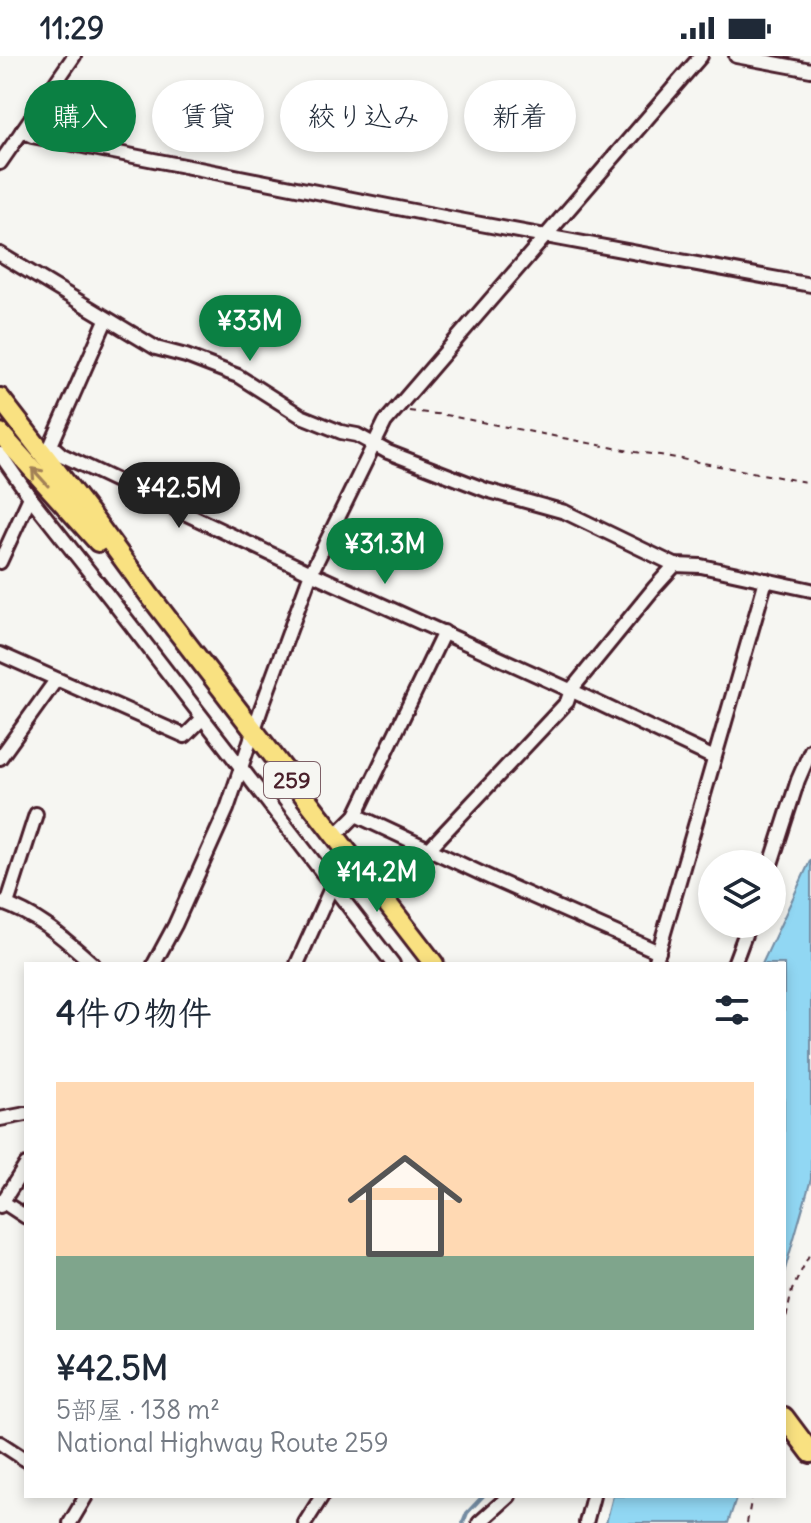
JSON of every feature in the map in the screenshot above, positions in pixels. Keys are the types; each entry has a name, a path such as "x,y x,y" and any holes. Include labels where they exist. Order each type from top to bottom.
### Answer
{"highway":[{"name":"259","path":"0,398 432,962"},
{"name":"259","path":"0,433 150,596"},
{"path":"786,1420 811,1453"}],"street":[{"path":"0,163 74,56"},
{"path":"155,962 227,809 311,573 385,422 701,56"},
{"path":"736,56 811,70"},
{"path":"22,131 32,136 811,285"},
{"path":"0,254 156,348 238,376 301,416 357,435 486,490 565,512 675,565 701,566 811,590"},
{"path":"106,320 51,445 62,455 714,758"},
{"path":"0,454 30,497 391,962"},
{"path":"0,562 30,497"},
{"path":"429,849 553,719 567,702 571,690 675,565"},
{"path":"356,815 657,958 766,580"},
{"path":"335,836 356,815 444,632"},
{"path":"0,654 185,736 202,719"},
{"path":"0,758 56,680"},
{"path":"776,850 811,750"},
{"path":"36,814 3,903 34,916 91,962"},
{"path":"298,962 332,886"},
{"path":"735,962 744,938"},
{"path":"0,1119 24,1114"},
{"path":"24,1168 1,1202 24,1216"},
{"path":"0,1443 24,1459"},
{"path":"70,1523 84,1498"},
{"path":"305,1523 321,1498"},
{"path":"479,1523 507,1498"},
{"path":"586,1523 592,1498"}],"path":[{"path":"396,410 445,415 811,483"},
{"path":"786,1319 792,1290 811,1251"},
{"path":"747,1523 752,1498"}],"water":[{"path":"811,859 811,1179 786,1266 786,962 763,962 774,938 786,938 786,913"},
{"path":"612,1498 736,1498 728,1523 606,1523"}],"waterway":[{"path":"463,1523 467,1513 481,1498"}]}
